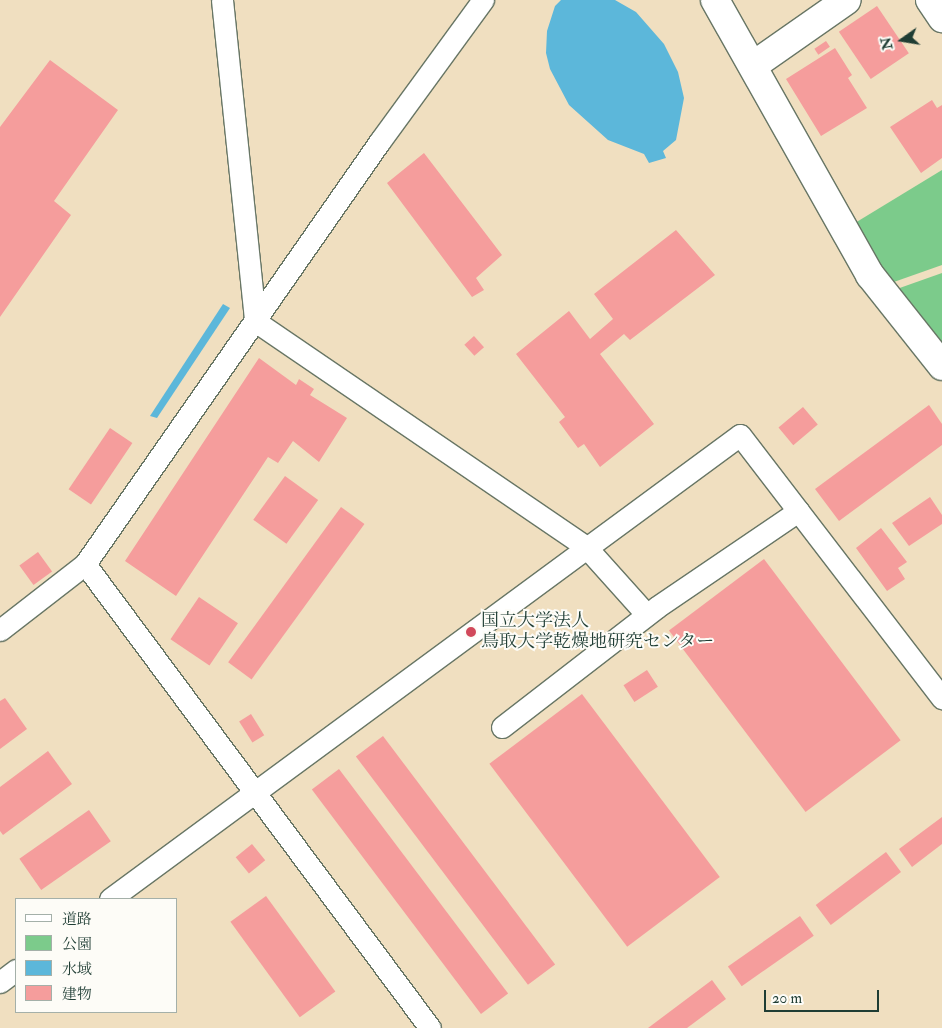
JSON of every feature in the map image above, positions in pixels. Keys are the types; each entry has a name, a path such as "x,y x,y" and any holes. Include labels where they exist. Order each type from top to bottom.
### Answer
{"street":[{"path":"715,0 754,65 870,275 942,366"},
{"path":"754,65 847,0"},
{"path":"930,0 942,18"}],"lane":[{"path":"222,0 256,321 586,547 647,615"},
{"path":"0,630 85,564 380,141 483,0"},
{"path":"111,898 252,791 740,435 942,698"},
{"path":"502,727 647,615 798,511"},
{"path":"85,564 430,1028"},
{"path":"0,982 15,971"}],"green space":[{"path":"942,170 942,265 891,283 850,226"},
{"path":"942,273 942,355 894,290"}],"water":[{"path":"561,0 615,0 636,12 664,44 678,72 684,98 676,140 663,151 666,158 649,163 644,154 608,140 569,105 550,69 546,53 547,31 555,6"},
{"path":"223,304 230,308 157,418 150,416"}],"building":[{"path":"877,6 909,53 871,79 839,32"},
{"path":"826,41 830,47 818,55 814,49"},
{"path":"835,48 852,75 848,78 867,108 821,136 786,79"},
{"path":"50,60 118,110 54,201 71,215 0,317 0,127"},
{"path":"932,100 937,108 942,105 942,158 921,173 890,127"},
{"path":"424,153 502,255 476,278 484,290 472,297 387,183"},
{"path":"676,230 715,275 630,340 624,334 600,354 654,424 600,467 584,444 578,448 559,422 565,417 516,354 569,311 590,339 613,319 594,294"},
{"path":"474,336 484,347 474,356 464,345"},
{"path":"259,358 296,385 299,379 314,389 310,395 347,418 319,462 293,441 278,463 268,457 176,596 125,561"},
{"path":"929,405 942,424 942,445 839,521 815,489"},
{"path":"803,407 818,425 793,445 778,428"},
{"path":"110,428 132,443 91,504 69,489"},
{"path":"285,476 318,500 286,544 253,520"},
{"path":"930,497 942,515 942,524 909,546 892,523"},
{"path":"341,507 364,524 252,679 228,662"},
{"path":"881,528 907,562 898,568 905,579 887,591 856,548"},
{"path":"38,552 52,571 33,585 19,566"},
{"path":"764,559 901,740 806,812 669,631"},
{"path":"199,597 238,623 209,666 170,639"},
{"path":"647,670 658,687 634,702 624,685"},
{"path":"582,694 720,877 627,947 489,764"},
{"path":"5,698 27,729 0,749 0,701"},
{"path":"251,714 264,735 252,743 239,721"},
{"path":"383,736 555,964 528,985 356,756"},
{"path":"48,751 72,784 3,835 0,831 0,787"},
{"path":"339,769 508,993 481,1014 312,789"},
{"path":"89,810 111,841 41,890 19,859"},
{"path":"942,817 942,844 912,867 899,849"},
{"path":"252,844 265,860 249,874 236,857"},
{"path":"886,852 901,872 831,925 816,905"},
{"path":"266,896 335,991 300,1017 230,922"},
{"path":"800,916 814,936 742,986 728,966"},
{"path":"712,980 726,999 687,1028 648,1028"}],"place":[{"name":"国立大学法人 鳥取大学乾燥地研究センター","path":"471,632"}]}
